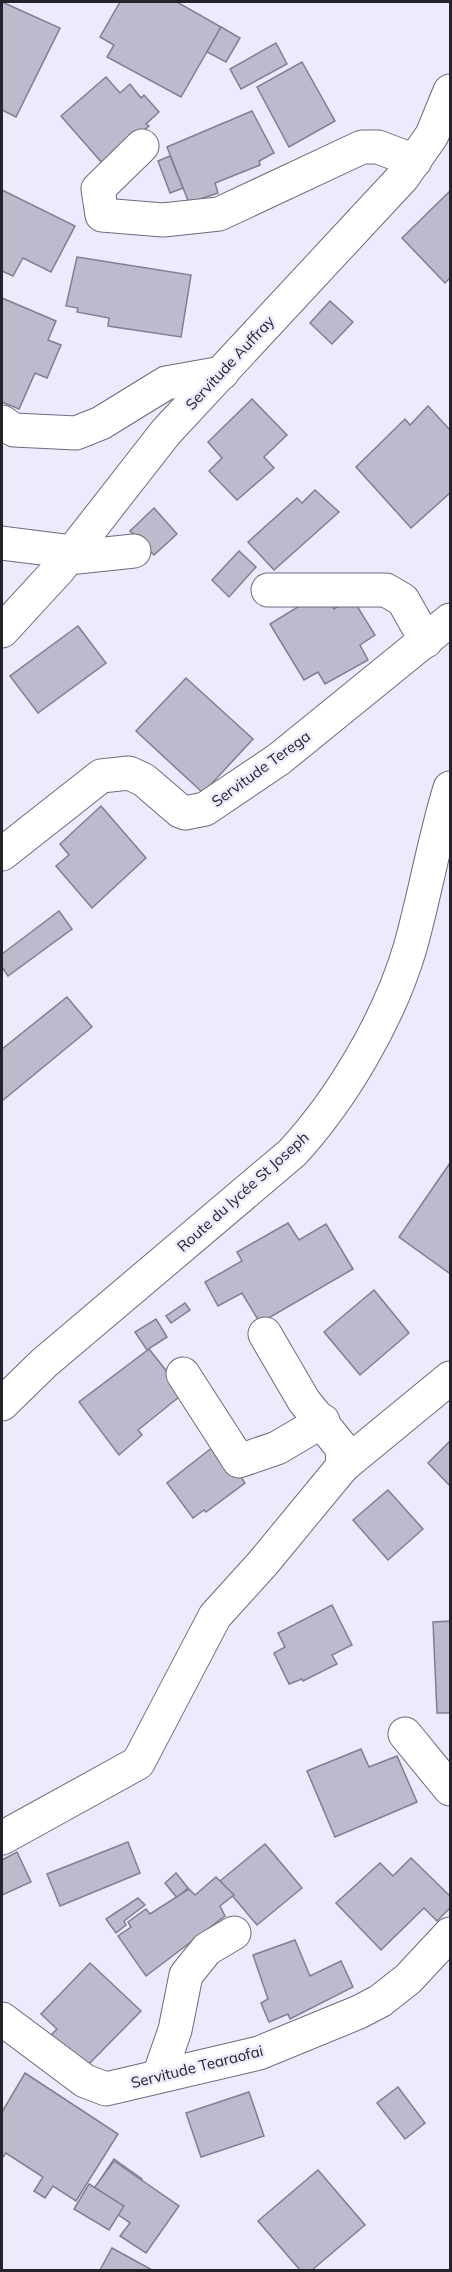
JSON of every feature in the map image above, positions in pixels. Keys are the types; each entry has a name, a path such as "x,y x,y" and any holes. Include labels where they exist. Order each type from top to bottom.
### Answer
{"street":[{"name":"Servitude Auffray","path":"2,631 70,555 159,441 415,161 432,135 450,91"},
{"path":"142,146 98,189 102,215 163,220 219,214 362,147 378,147 415,161"},
{"path":"273,213 288,182"},
{"path":"2,422 14,430 76,433 102,423 166,383 222,373"},
{"path":"2,543 70,555 134,551"},
{"path":"268,590 386,590 403,600 426,641"},
{"name":"Servitude Terega","path":"2,854 101,776 129,773 144,780 180,811 185,813 205,809 279,759 450,620"},
{"name":"Route du lycée St Joseph","path":"2,1404 44,1363 292,1153 313,1130 356,1063 396,986 409,950 450,788"},
{"path":"265,1334 304,1401 323,1421 342,1448 343,1466"},
{"path":"183,1374 239,1461 277,1448 323,1421"},
{"path":"2,1838 138,1763 215,1616 263,1563 343,1466 450,1378"},
{"path":"405,1734 450,1789"},
{"path":"159,2076 175,2030 186,1975 207,1949 234,1932"},
{"name":"Servitude Tearaofai","path":"2,2019 85,2081 106,2089 259,2054 359,2012 380,2001 408,1979 450,1934"}],"building":[{"path":"2,2 60,28 16,117 2,110"},
{"path":"120,2 177,2 221,27 181,97 107,57 114,45 100,37"},
{"path":"221,27 240,38 226,62 207,52"},
{"path":"276,43 287,64 241,89 230,69"},
{"path":"302,62 335,121 289,147 257,87"},
{"path":"106,77 120,93 130,84 141,98 144,95 159,112 146,124 149,126 103,164 61,116"},
{"path":"252,111 274,153 259,161 260,165 215,183 218,193 189,203 167,147"},
{"path":"170,156 183,188 170,193 158,161"},
{"path":"2,190 75,226 51,272 23,258 13,276 2,271"},
{"path":"450,191 450,278 445,283 402,238"},
{"path":"77,257 191,275 181,337 108,326 109,318 77,312 78,308 66,306"},
{"path":"2,298 56,321 48,340 61,345 47,378 35,373 19,409 2,402"},
{"path":"330,301 353,322 332,344 310,323"},
{"path":"252,399 287,435 264,457 274,468 237,500 209,471 222,458 208,442"},
{"path":"428,406 450,430 450,493 411,528 356,467 405,419 410,425"},
{"path":"315,490 339,512 274,570 248,542 297,498 302,503"},
{"path":"154,508 177,534 154,555 130,531"},
{"path":"239,551 256,567 229,597 212,580"},
{"path":"322,592 334,609 352,598 375,635 360,645 368,660 325,684 318,672 304,680 270,624"},
{"path":"78,626 106,663 38,713 10,676"},
{"path":"186,678 253,739 203,793 136,731"},
{"path":"101,806 146,858 92,908 56,866 69,855 60,844"},
{"path":"59,911 72,929 8,976 2,967 2,954"},
{"path":"67,997 92,1027 2,1101 2,1049"},
{"path":"450,1163 450,1271 449,1273 399,1237"},
{"path":"288,1223 299,1240 326,1224 353,1269 260,1323 242,1293 218,1306 205,1282 242,1261 237,1252"},
{"path":"374,1290 409,1333 360,1375 324,1332"},
{"path":"185,1303 190,1310 171,1323 166,1316"},
{"path":"156,1319 167,1337 147,1350 135,1332"},
{"path":"149,1349 184,1393 138,1430 142,1435 119,1455 79,1402"},
{"path":"450,1441 450,1486 428,1463"},
{"path":"218,1443 245,1483 206,1512 204,1510 193,1518 167,1483"},
{"path":"388,1490 423,1529 388,1560 353,1520"},
{"path":"332,1605 352,1645 332,1655 337,1664 303,1681 302,1679 289,1684 274,1653 285,1647 278,1633"},
{"path":"450,1621 450,1713 437,1713 433,1622"},
{"path":"361,1749 369,1767 397,1756 417,1802 335,1837 307,1771"},
{"path":"128,1842 140,1873 60,1906 47,1874"},
{"path":"265,1844 302,1888 257,1925 220,1881"},
{"path":"17,1852 31,1882 2,1895 2,1860"},
{"path":"411,1858 450,1896 450,1908 437,1921 424,1908 381,1950 336,1903 380,1863 393,1876"},
{"path":"176,1873 188,1888 177,1898 165,1883"},
{"path":"216,1877 234,1895 220,1906 225,1916 146,1976 118,1936 131,1927 128,1922 146,1909 150,1914 189,1889 195,1895"},
{"path":"138,1898 145,1905 124,1921 126,1925 116,1933 106,1919"},
{"path":"295,1940 310,1976 341,1961 353,1987 290,2019 288,2014 269,2022 261,2003 268,1999 253,1955"},
{"path":"90,1963 141,2011 85,2068 51,2035 57,2029 41,2014"},
{"path":"25,2073 118,2134 76,2201 53,2186 45,2198 34,2191 43,2177 6,2153 2,2158 2,2112"},
{"path":"398,2087 425,2123 405,2139 377,2103"},
{"path":"249,2092 264,2136 201,2157 186,2113"},
{"path":"114,2159 142,2179 128,2200 100,2180"},
{"path":"114,2161 179,2206 146,2253 120,2236 130,2223 89,2195"},
{"path":"318,2170 365,2225 312,2270 300,2270 258,2221"},
{"path":"89,2184 124,2206 109,2230 74,2209"},
{"path":"112,2248 152,2270 100,2270"}]}
